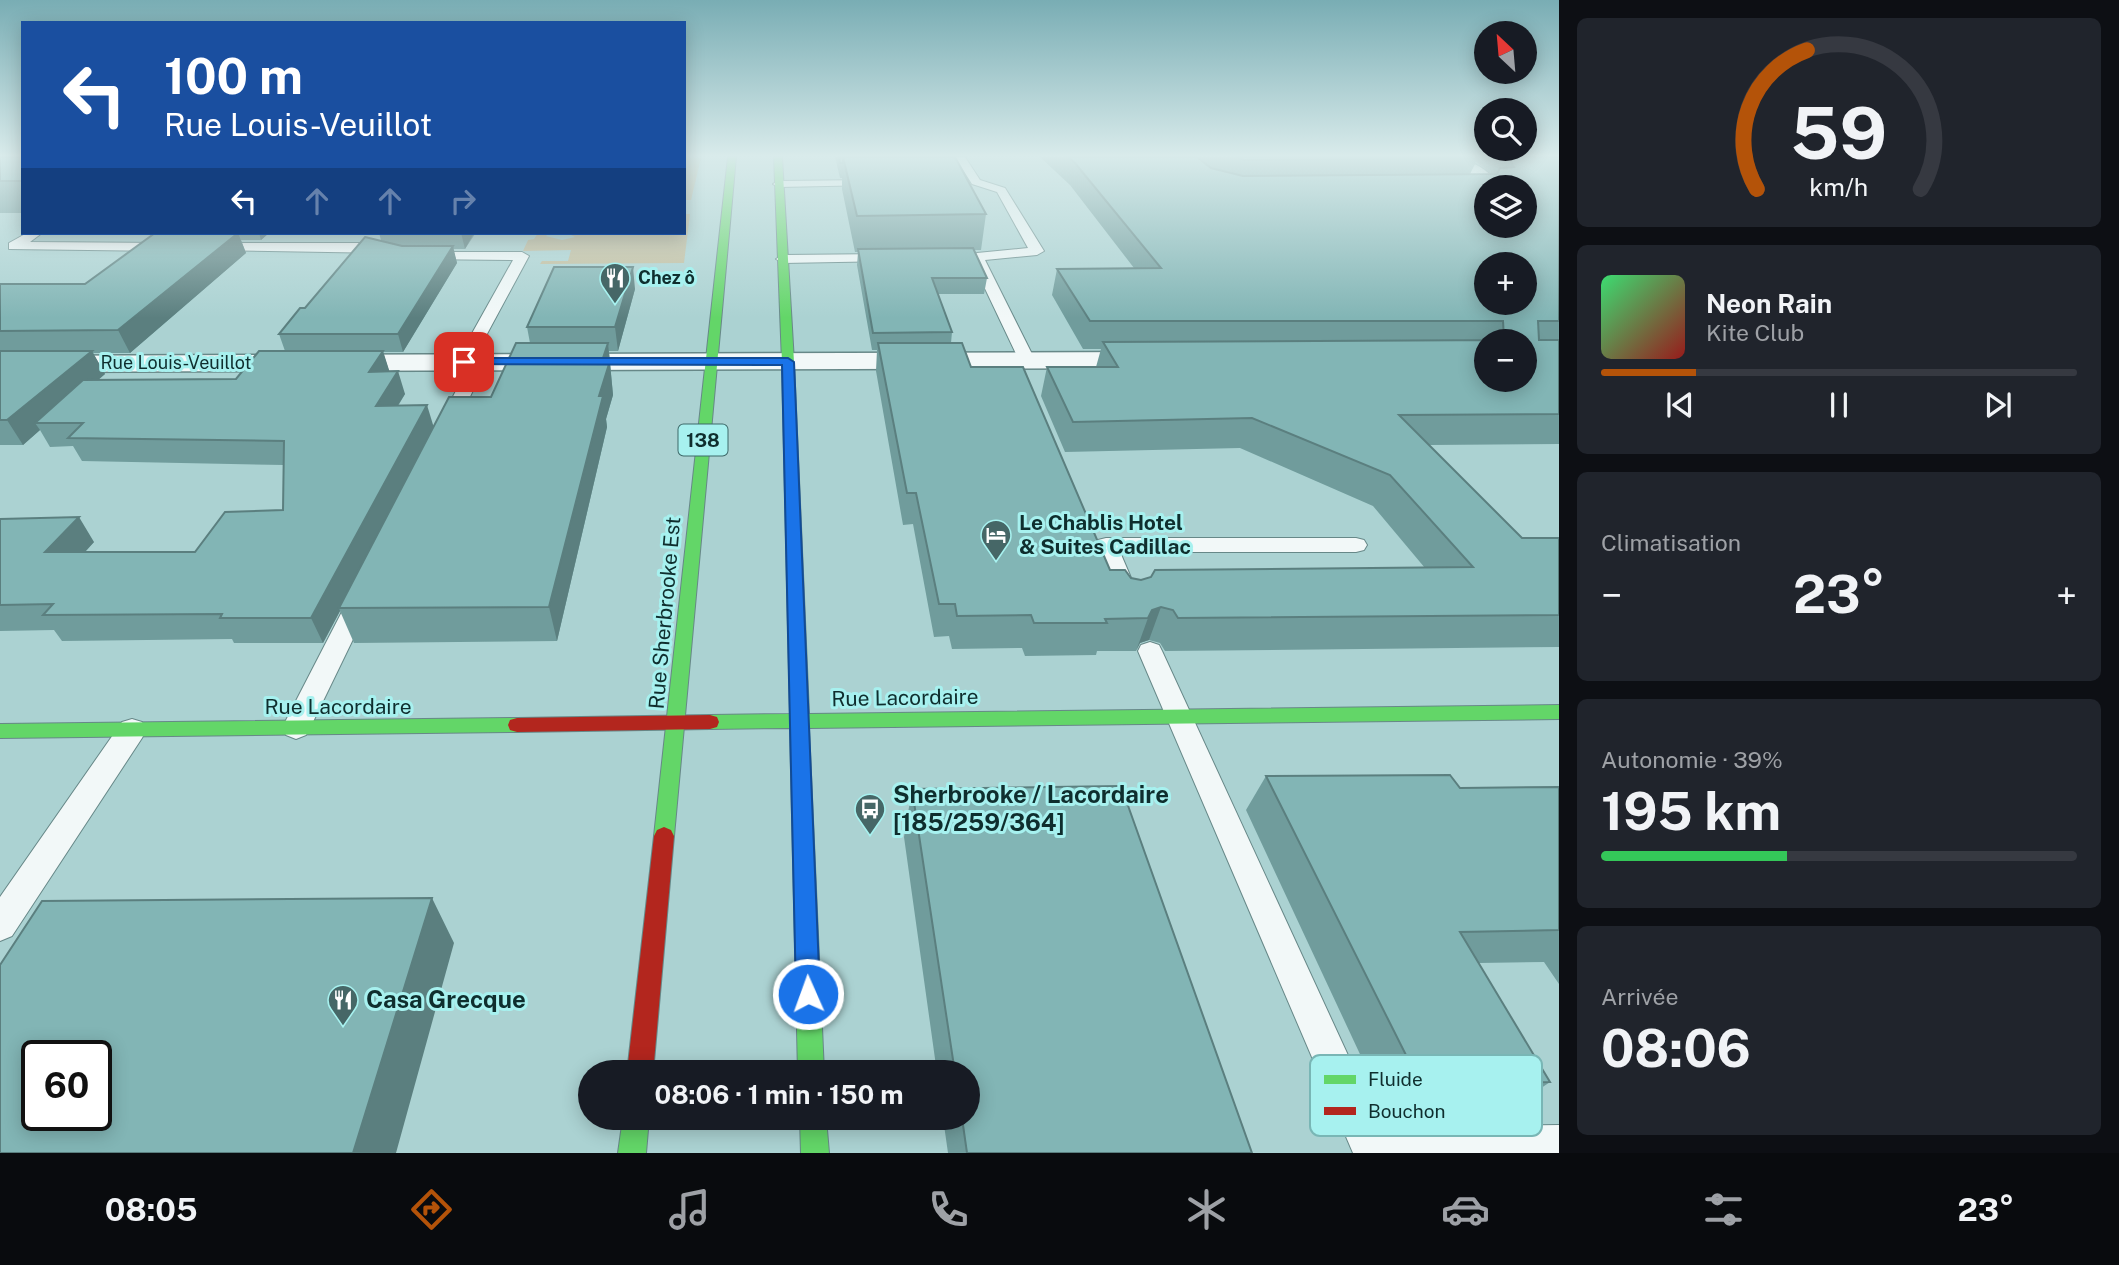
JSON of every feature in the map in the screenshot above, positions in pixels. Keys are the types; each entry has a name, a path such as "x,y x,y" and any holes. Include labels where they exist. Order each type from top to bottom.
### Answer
{"main road":[{"name":"Rue Sherbrooke Est","path":"641,1060 726,211"},
{"path":"780,211 788,362 811,1060"},
{"name":"Rue Lacordaire","path":"0,731 1559,712"},
{"path":"632,1153 635,1130"},
{"path":"814,1130 815,1153"}],"street":[{"name":"Rue Louis-Veuillot","path":"0,365 788,362 1021,367 1180,360"}],"lane":[{"path":"1013,211 1037,251 970,257 1021,367"},
{"path":"33,235 14,246 380,247 406,256 522,256 471,362 437,445"},
{"path":"783,259 897,257"},
{"path":"1129,602 1107,545 1356,545"},
{"path":"296,728 369,582"},
{"path":"1150,651 1329,1055"},
{"path":"0,925 132,730"},
{"path":"1371,1150 1559,1145"}],"shaded area":[{"path":"686,214 690,214 684,263 540,264 542,261 568,261 571,250 523,251 528,240 534,239 537,235 562,240 575,237 571,235 686,235"}],"building":[{"path":"856,211 984,211 986,214 857,216"},
{"path":"1114,211 1474,211 1474,238 1537,238 1537,211 1559,211 1559,321 1538,321 1539,340 1559,340 1559,414 1399,415 1522,538 1559,538 1559,615 1178,618 1173,610 1161,607 1152,610 1148,618 1105,619 1107,623 1034,623 1031,615 957,616 955,604 939,604 916,493 907,493 878,343 962,343 971,367 1023,367 1110,570 1125,570 1131,578 1141,580 1151,577 1155,570 1473,567 1390,475 1252,418 1073,422 1047,367 1118,367 1103,342 1474,340 1474,392 1537,392 1537,329 1503,329 1503,321 1090,321 1057,269 1161,268"},
{"path":"152,235 236,235 118,330 0,331 0,284 85,284"},
{"path":"365,237 402,246 453,246 398,334 279,334 300,308 305,308"},
{"path":"973,248 987,278 932,278 952,332 873,333 858,249"},
{"path":"554,267 633,267 615,327 527,327"},
{"path":"516,343 608,343 601,364 609,364 599,396 603,396 549,607 339,608 449,397 491,397"},
{"path":"0,351 92,351 7,420 0,420"},
{"path":"259,351 383,351 369,372 398,371 376,406 427,405 311,618 220,618 222,614 43,615 53,604 0,605 0,519 79,517 45,552 195,552 225,512 283,510 284,441 68,438 83,423 35,423 83,380 236,379"},
{"path":"1450,775 1460,788 1559,787 1559,930 1460,932 1534,1055 1406,1055 1266,776"},
{"path":"1121,786 1252,1153 967,1153 964,1130 980,1130 980,1060 953,1060 912,789"},
{"path":"432,898 353,1153 0,1153 0,965 42,901"},
{"path":"1542,1069 1550,1082 1542,1082"}],"traffic: fast":[{"path":"664,836 727,211"},
{"path":"781,211 811,1060"},
{"path":"710,722 1559,712"},
{"path":"0,731 517,725"},
{"path":"632,1153 635,1130"},
{"path":"814,1130 815,1153"}],"traffic: jam":[{"path":"517,725 710,722"},
{"path":"641,1060 664,836"}],"place":[{"name":"Chez ô","path":"615,305"},
{"name":"Le Chablis Hotel & Suites Cadillac","path":"996,562"},
{"name":"Sherbrooke / Lacordaire [185/259/364]","path":"870,836"},
{"name":"Casa Grecque","path":"343,1027"}],"route":[{"path":"464,362 788,362 808,994"}]}
